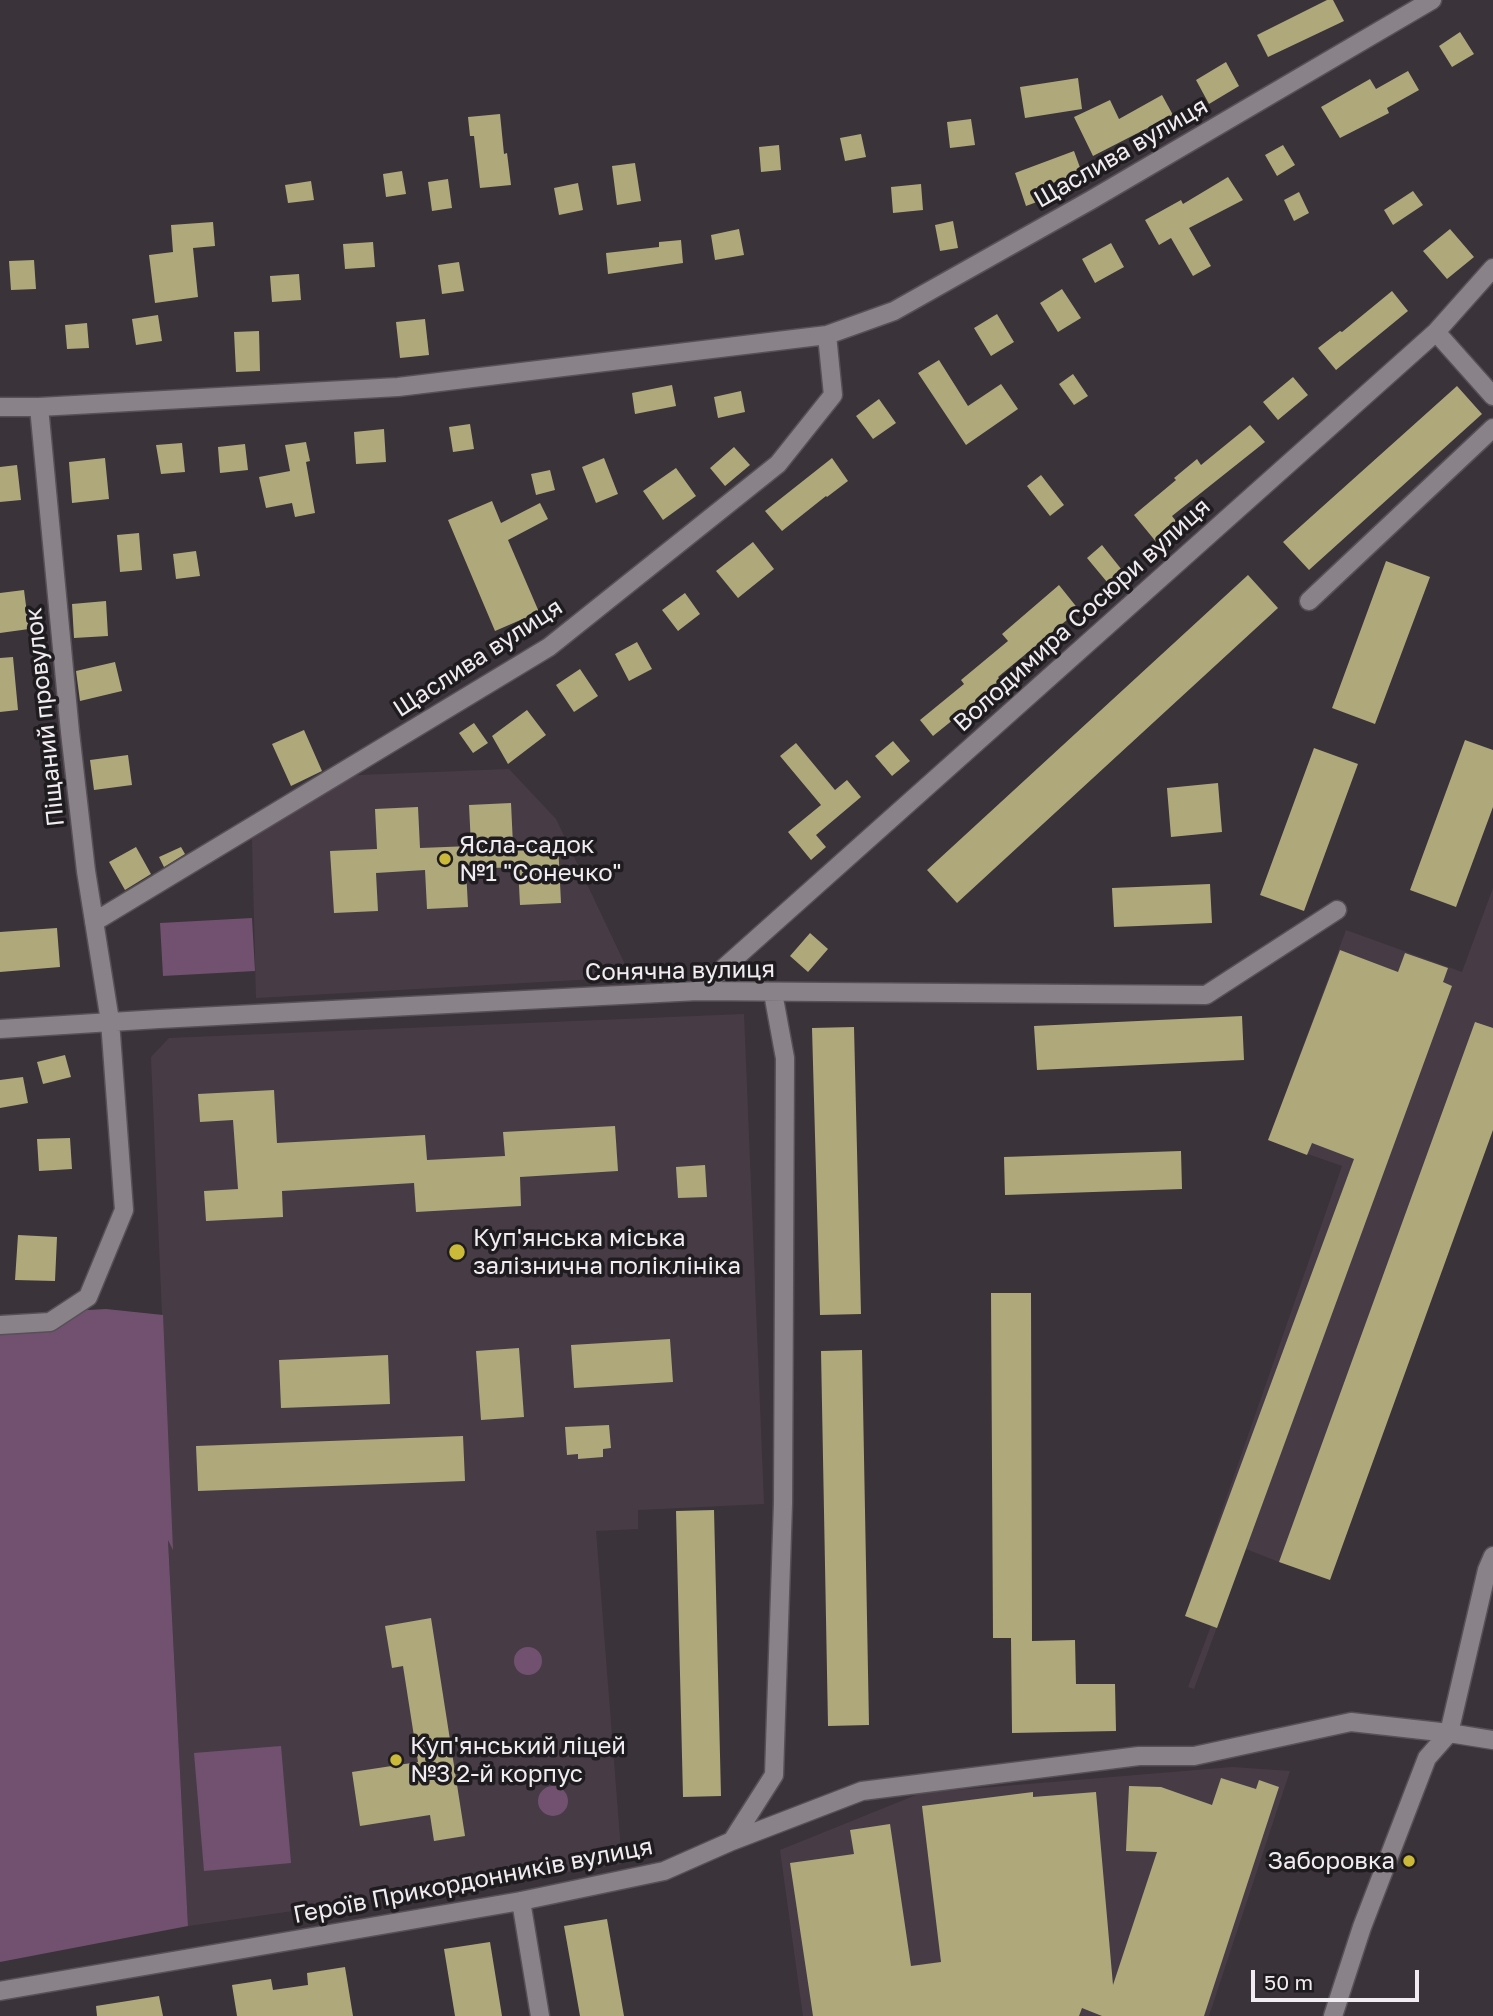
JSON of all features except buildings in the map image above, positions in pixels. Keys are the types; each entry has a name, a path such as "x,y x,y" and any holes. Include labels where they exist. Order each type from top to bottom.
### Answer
{"street":[{"name":"Щаслива вулиця","path":"0,407 398,387 827,335 894,311 1091,200 1432,0"},
{"name":"Володимира Сосюри вулиця","path":"698,991 1436,332 1493,268"},
{"path":"1436,332 1493,396"},
{"name":"Щаслива вулиця","path":"94,922 549,647 778,464 833,396 827,335"},
{"name":"Піщаний провулок","path":"0,1325 50,1322 88,1297 124,1210 110,1021 86,871 39,407"},
{"path":"1309,601 1493,428"},
{"name":"Сонячна вулиця","path":"0,1029 698,991 1206,995 1337,910"},
{"path":"732,1840 774,1774 783,1503 785,1058 773,993"},
{"path":"1333,2016 1362,1927 1427,1758 1449,1733 1487,1570 1493,1556"},
{"name":"Героїв Прикордонників вулиця","path":"0,1991 521,1901 664,1871 732,1840 862,1791 1139,1756 1194,1756 1351,1721 1493,1740"},
{"path":"521,1901 540,2016"}],"shaded area":[{"path":"509,769 556,819 631,977 256,998 252,839 336,776"},
{"path":"1493,888 1493,1130 1279,1562 1246,1549 1194,1689 1188,1687 1211,1626 1185,1616 1342,1166 1268,1140 1346,930 1462,972"},
{"path":"252,918 255,971 163,976 160,923"},
{"name":"Куп'янська міська залізнична поліклініка","path":"744,1014 764,1504 638,1510 638,1529 596,1531 622,1864 188,1926 168,1537 172,1547 151,1057 169,1038"},
{"path":"106,1309 163,1315 173,1550 168,1540 188,1926 0,1962 0,1315"},
{"path":"528,1647 538,1651 542,1661 538,1671 528,1675 518,1671 514,1661 518,1651"},
{"path":"281,1746 291,1863 204,1871 194,1753"},
{"path":"1232,1767 1290,1771 1209,2016 803,2016 780,1850 921,1793"},
{"path":"553,1786 564,1790 568,1801 564,1812 553,1816 542,1812 538,1801 542,1790"}],"place":[{"name":"Ясла-садок №1 \"Сонечко\"","path":"445,859"},
{"name":"Куп'янська міська залізнична поліклініка","path":"457,1252"},
{"name":"Куп'янський ліцей №3 2-й корпус","path":"396,1760"},
{"name":"Заборовка","path":"1409,1861"}]}
